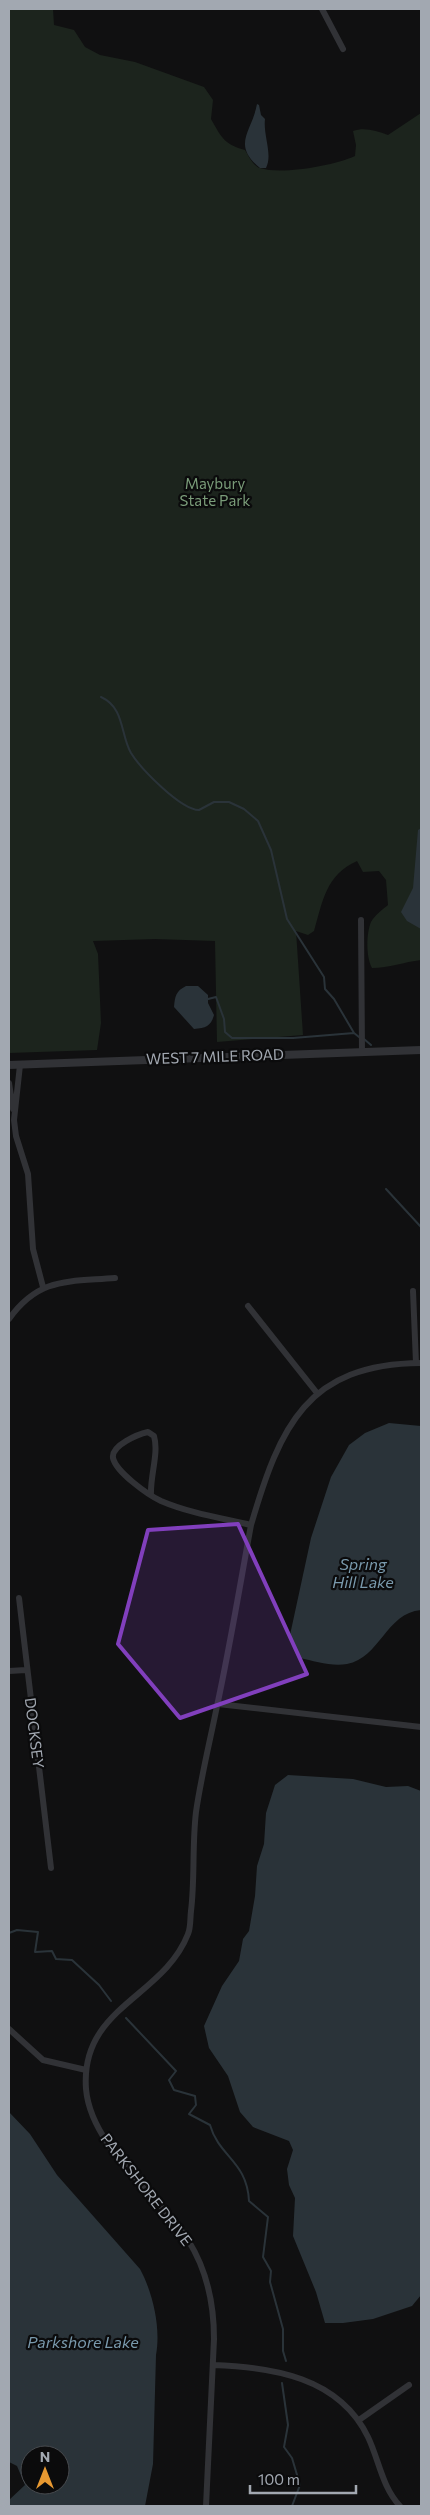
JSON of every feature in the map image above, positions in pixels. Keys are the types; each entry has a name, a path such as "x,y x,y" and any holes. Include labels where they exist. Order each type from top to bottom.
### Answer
{"street":[{"path":"322,9 343,49"},
{"path":"361,920 362,1052"},
{"name":"WEST 7 MILE ROAD","path":"9,1065 421,1050"},
{"path":"14,1112 20,1065"},
{"path":"9,1083 16,1136 29,1180 33,1249 43,1287"},
{"path":"9,1319 19,1305 43,1287 60,1283 115,1278"},
{"path":"413,1291 418,1363"},
{"path":"248,1306 317,1393"},
{"name":"PARKSHORE DRIVE","path":"206,2506 214,2316 206,2280 198,2260 180,2229 99,2130 87,2098 86,2070 92,2048 103,2026 114,2013 170,1966 189,1932 196,1811 251,1524 265,1480 288,1429 302,1408 317,1393 341,1378 362,1370 418,1363"},
{"path":"151,1494 150,1482 156,1443 154,1436 148,1432 140,1434 118,1447 113,1459 125,1476 159,1500 182,1509 251,1524"},
{"name":"DOCKSEY","path":"18,1598 51,1868"},
{"path":"9,1671 26,1670"},
{"path":"218,1704 421,1727"},
{"path":"9,2029 43,2060 86,2070"},
{"path":"213,2365 268,2369 301,2377 327,2392 358,2420 368,2436 387,2488 400,2506"},
{"path":"358,2420 409,2385"}],"highlighted area":[{"path":"238,1524 307,1674 180,1718 118,1644 148,1530"}],"green space":[{"name":"Maybury State Park","path":"9,9 53,9 54,25 74,30 85,47 100,55 135,62 204,87 213,100 211,119 221,135 228,143 245,150 253,163 260,168 293,170 345,160 355,156 356,145 353,131 366,129 388,135 421,113 421,960 372,968 367,945 368,933 372,920 388,905 386,880 379,871 363,872 357,861 347,867 338,873 327,890 314,931 308,935 296,931 303,1035 217,1042 215,941 155,939 93,941 98,954 101,1023 97,1050 9,1053"}],"water":[{"path":"257,104 259,105 261,115 265,119 269,157 266,168 260,168 251,160 245,145"},
{"path":"421,828 421,929 407,921 401,912 413,888 418,830"},
{"path":"186,986 198,986 208,995 208,1003 214,1015 210,1024 205,1027 194,1029 174,1007 177,994"},
{"name":"Spring Hill Lake","path":"389,1423 421,1426 421,1610 409,1613 399,1619 368,1653 358,1660 347,1664 335,1665 300,1658 293,1647 290,1635 311,1538 331,1477 349,1445 365,1433"},
{"path":"288,1775 353,1779 386,1787 408,1786 421,1791 421,2295 412,2306 373,2319 343,2323 325,2323 316,2292 293,2236 295,2198 289,2185 287,2169 293,2150 289,2141 253,2127 240,2112 228,2076 209,2048 204,2026 222,1986 239,1961 243,1939 249,1931 255,1896 257,1866 264,1844 266,1813 275,1785"},
{"name":"Parkshore Lake","path":"9,2112 30,2134 57,2175 140,2269 149,2289 157,2322 153,2464 145,2506 9,2506 9,2500 20,2490 20,2495 70,2495 70,2445 20,2445 20,2473 17,2466 9,2462"}],"waterway":[{"path":"101,697 109,702 118,715 128,746 136,760 172,796 191,808 199,810 214,802 229,802 244,809 258,821 271,850 287,919 324,977 325,989 334,999 354,1033 359,1037"},
{"path":"208,999 216,997 224,1019 225,1032 232,1038 293,1038 354,1033"},
{"path":"364,1039 371,1045"},
{"path":"386,1189 421,1227"},
{"path":"9,1933 17,1930 38,1932 35,1952 52,1951 56,1959 72,1960 99,1985 111,2001"},
{"path":"126,2018 176,2071 169,2080 174,2090 195,2096 196,2105 189,2114 210,2125 214,2136 243,2177 249,2201 268,2217 263,2257 271,2271 270,2282 283,2329 283,2351 286,2361"},
{"path":"282,2383 288,2425 284,2447 292,2458 300,2485 292,2506"}]}
